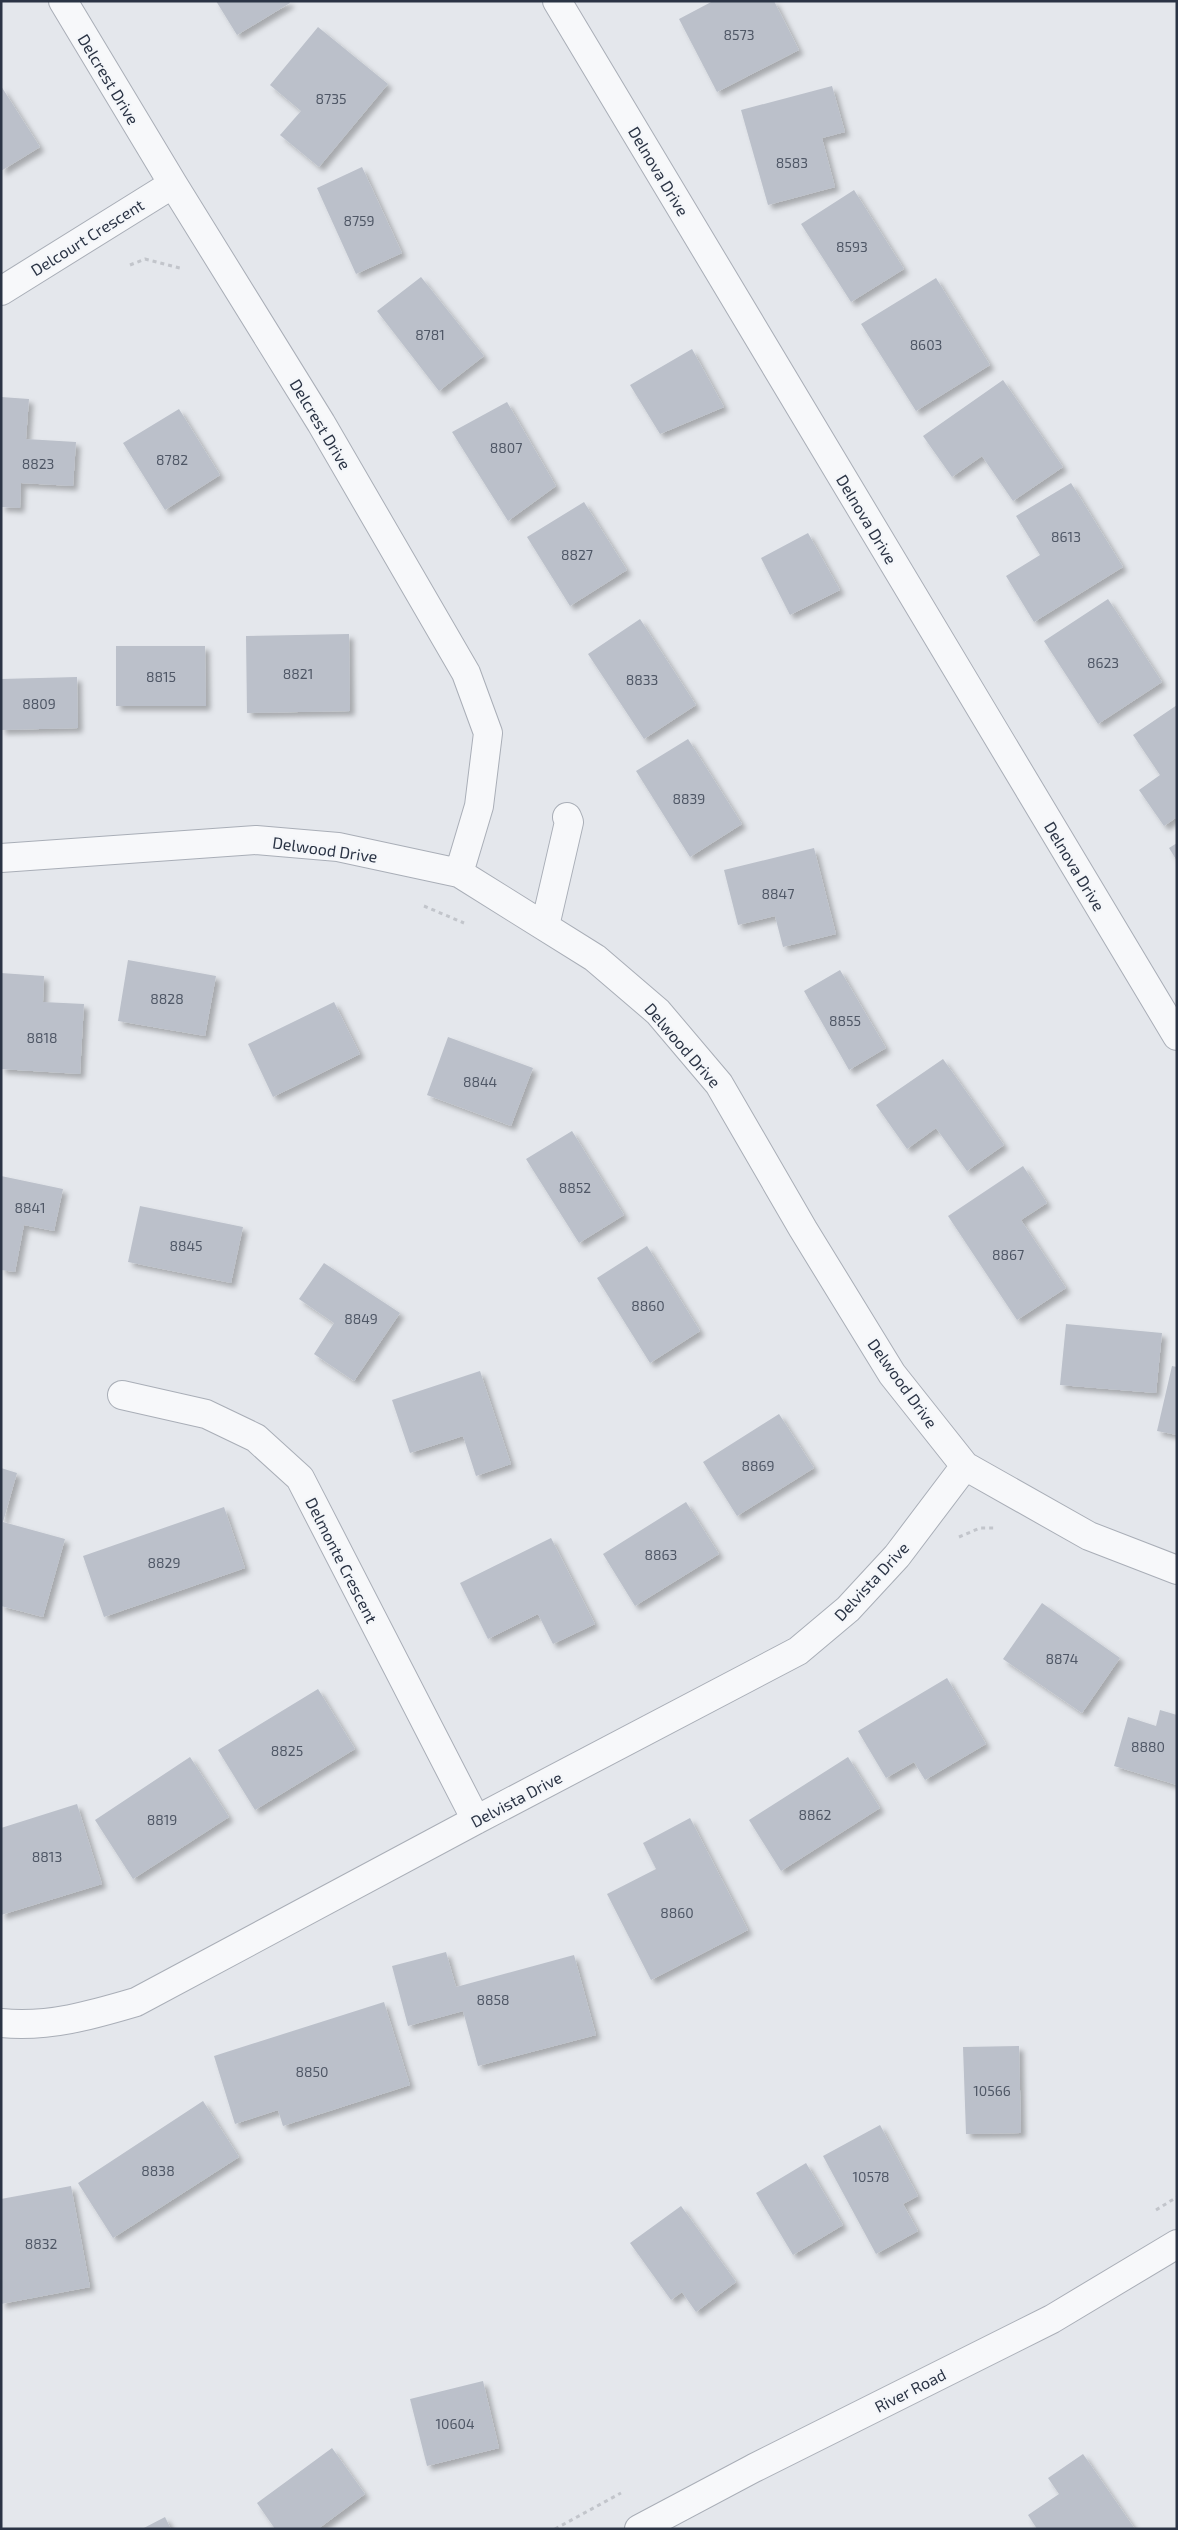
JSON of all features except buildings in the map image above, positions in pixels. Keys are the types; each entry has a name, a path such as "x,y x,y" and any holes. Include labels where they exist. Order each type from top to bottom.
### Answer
{"street":[{"name":"Delcrest Drive","path":"63,1 173,184 321,423 466,673 488,733 479,806 459,873"},
{"name":"Delnova Drive","path":"557,1 1177,1036"},
{"name":"Delcourt Crescent","path":"1,291 173,184"},
{"path":"545,926 569,822 567,817"},
{"name":"Delwood Drive","path":"1,858 256,840 338,848 459,873 595,958 658,1012 719,1084 802,1229 892,1374 965,1466 1089,1536 1177,1570"},
{"name":"Delmonte Crescent","path":"122,1395 206,1414 256,1438 300,1478 476,1820"},
{"name":"Delvista Drive","path":"1,2023 17,2025 77,2020 136,2002 476,1820 798,1651 848,1609 897,1556 965,1466"},
{"name":"River Road","path":"639,2529 754,2468 1052,2318 1177,2244"}],"path":[{"path":"130,265 145,259 187,270"},
{"path":"422,906 466,924"}]}
